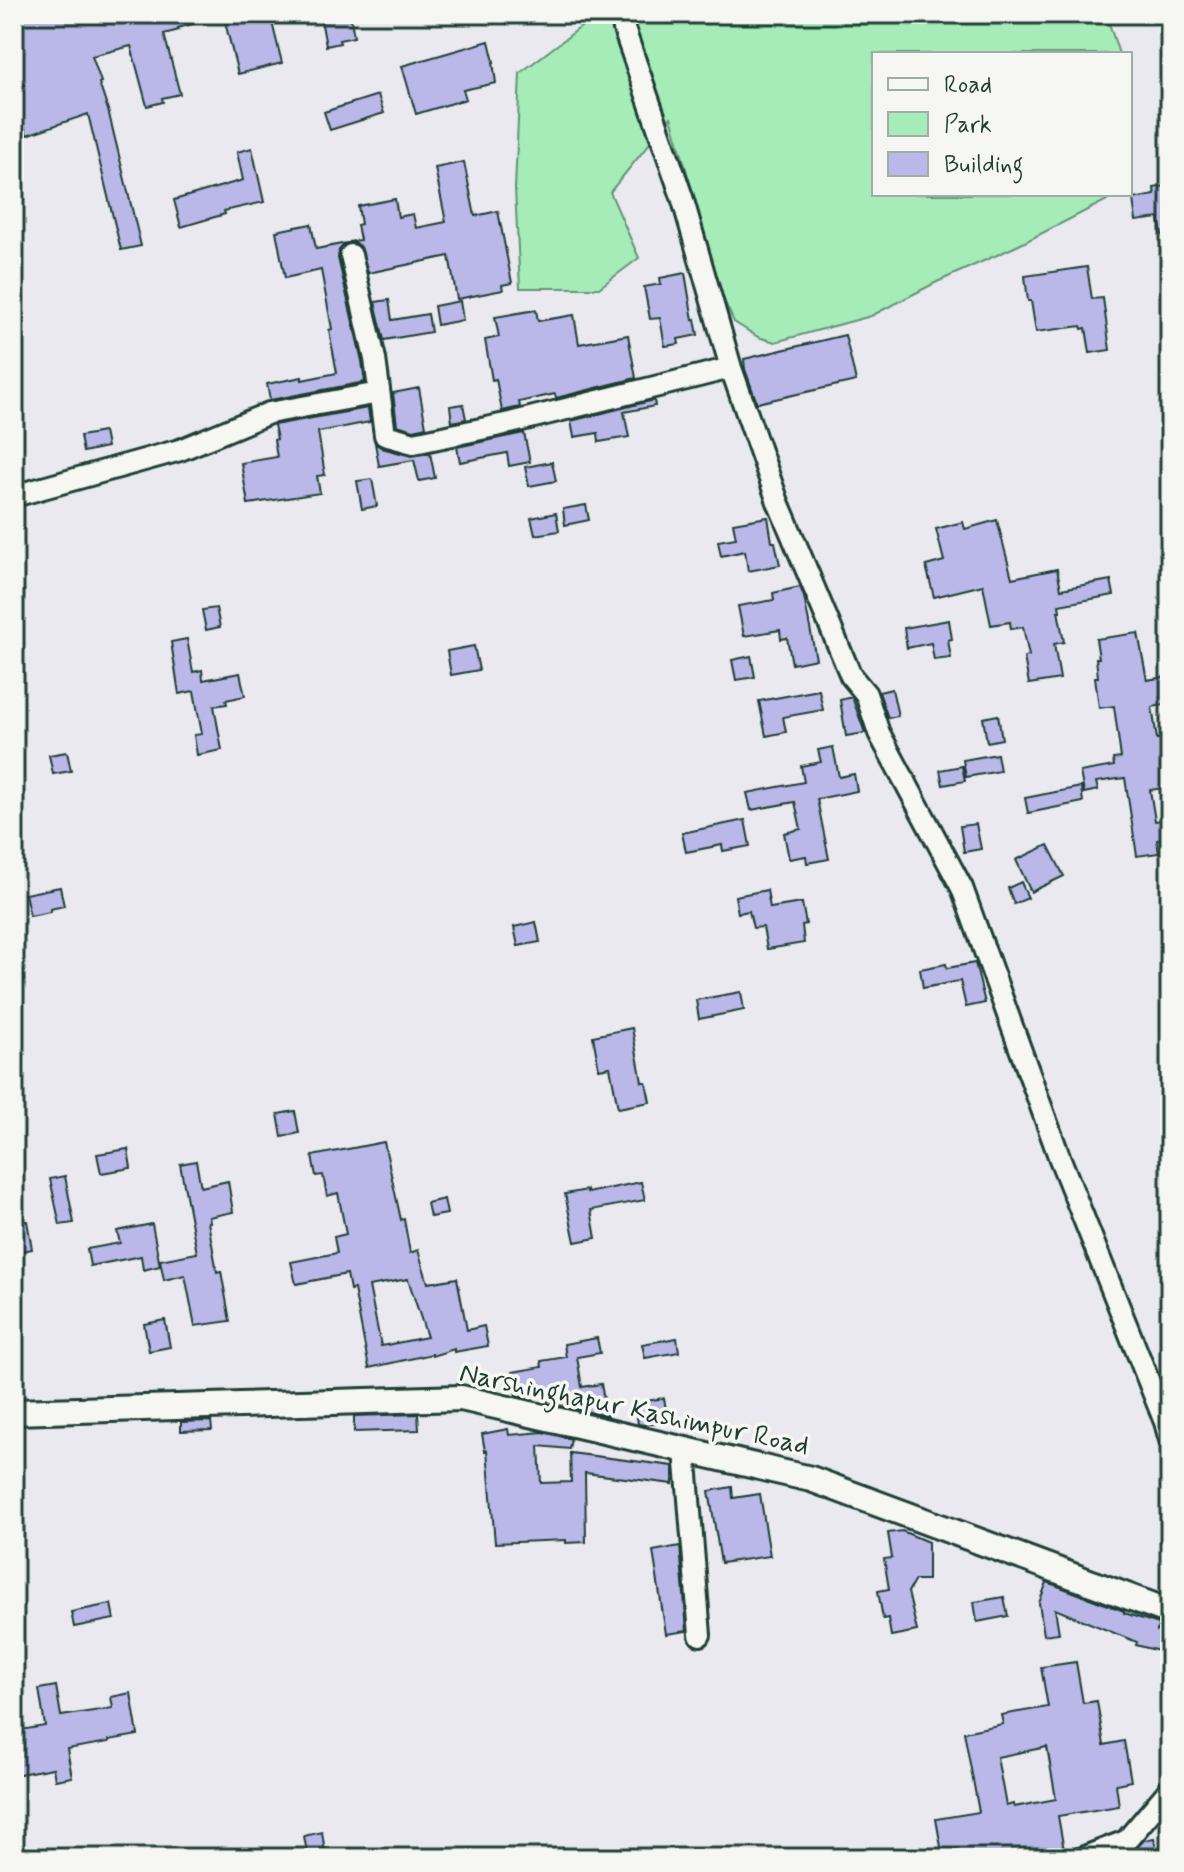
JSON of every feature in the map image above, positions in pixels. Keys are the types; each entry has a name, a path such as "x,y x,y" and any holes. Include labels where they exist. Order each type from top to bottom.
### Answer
{"street":[{"path":"621,14 682,197 731,368 778,502 851,676 866,694 879,733 962,888 1060,1159 1170,1440"},
{"path":"351,255 375,359 385,435 414,443 510,423 731,368"},
{"path":"14,496 180,450 269,413 379,393"},
{"name":"Narshinghapur Kashimpur Road","path":"14,1412 461,1398 811,1479 1170,1612"},
{"path":"685,1450 700,1635"},
{"path":"1082,1858 1126,1841 1170,1789"}],"green space":[{"path":"598,14 1106,14 1118,52 872,52 872,196 1111,196 1019,245 871,316 775,342 758,337 734,322 717,285 671,117 610,192 639,258 599,288 520,288 515,189 520,73"}],"building":[{"path":"14,14 210,14 211,19 164,34 180,94 162,98 163,102 147,106 131,46 92,56 141,246 121,250 88,114 27,135 19,112 14,114"},
{"path":"223,14 270,14 282,63 238,74"},
{"path":"320,14 350,14 354,37 326,46"},
{"path":"489,41 496,83 463,90 466,99 416,114 402,66"},
{"path":"378,95 384,113 330,130 324,112"},
{"path":"252,148 264,202 224,211 225,214 181,227 174,200 243,180 237,152"},
{"path":"464,162 475,216 498,211 512,283 502,285 503,290 457,299 449,256 368,273 361,247 349,242 360,240 358,206 395,199 398,217 413,214 416,228 446,222 435,168"},
{"path":"1170,185 1170,234 1162,235 1159,218 1136,221 1133,199 1155,195 1154,188"},
{"path":"311,224 316,249 347,243 339,250 338,258 365,382 270,400 267,384 337,373 321,270 285,278 276,231"},
{"path":"1087,267 1092,299 1103,298 1110,350 1090,353 1086,328 1082,329 1081,326 1036,332 1025,276"},
{"path":"685,273 698,335 678,339 679,344 665,346 660,318 650,319 644,287 661,284 660,278"},
{"path":"389,300 392,320 428,314 431,332 384,340 375,302"},
{"path":"460,301 463,320 437,325 434,306"},
{"path":"536,310 538,321 574,315 579,344 628,335 636,378 556,398 555,394 519,402 520,407 502,411 496,379 492,380 485,340 499,337 495,317"},
{"path":"845,335 856,381 757,403 744,359"},
{"path":"419,388 426,427 414,430 397,425 393,393"},
{"path":"654,400 655,406 624,412 629,437 599,442 598,433 574,437 571,421"},
{"path":"463,404 466,419 452,422 450,406"},
{"path":"368,408 370,422 318,432 325,475 317,476 320,493 248,504 241,463 277,457 274,425"},
{"path":"104,432 107,447 83,452 80,436"},
{"path":"524,433 530,462 509,466 507,453 460,462 457,447"},
{"path":"375,443 411,456 430,453 435,478 419,481 414,460 379,466"},
{"path":"552,462 556,481 529,486 525,467"},
{"path":"372,479 377,506 362,509 357,481"},
{"path":"586,505 589,520 565,525 563,509"},
{"path":"556,513 559,531 535,535 531,518"},
{"path":"768,517 780,565 748,571 745,551 721,556 718,541 736,538 733,523"},
{"path":"997,520 1012,578 1057,569 1061,589 1111,580 1114,595 1059,605 1064,642 1054,644 1060,679 1029,684 1024,657 1029,656 1023,627 1011,629 1010,622 991,625 983,585 934,597 926,566 944,561 936,529 963,522 965,529"},
{"path":"800,587 816,659 792,664 787,638 781,639 780,630 744,636 738,606 774,600 773,593"},
{"path":"216,608 220,627 206,630 202,610"},
{"path":"949,620 951,658 934,660 931,643 907,648 904,628"},
{"path":"1138,633 1147,680 1170,676 1170,704 1152,707 1157,739 1170,737 1170,787 1150,790 1155,821 1170,819 1170,838 1157,840 1159,853 1137,856 1125,778 1096,782 1098,790 1084,793 1080,772 1114,766 1113,759 1121,758 1114,706 1099,708 1095,677 1098,677 1096,658 1099,658 1096,639"},
{"path":"187,639 193,672 202,670 203,680 240,673 245,696 214,706 222,750 197,755 194,735 202,734 194,691 179,694 171,642"},
{"path":"474,646 479,670 451,675 447,651"},
{"path":"751,656 755,677 736,680 732,660"},
{"path":"892,689 898,716 888,718 879,692"},
{"path":"819,690 823,710 783,717 786,732 766,736 759,701"},
{"path":"852,697 865,733 846,736 840,700"},
{"path":"998,715 1002,739 987,742 983,718"},
{"path":"833,747 839,777 854,774 857,791 817,799 829,859 807,863 806,856 789,859 784,833 801,829 795,802 751,810 747,793 804,782 801,766 821,762 818,750"},
{"path":"67,752 71,771 53,774 49,755"},
{"path":"997,754 1000,771 966,777 963,760"},
{"path":"962,766 965,781 943,785 940,770"},
{"path":"1081,787 1083,802 1028,813 1025,798"},
{"path":"745,820 750,846 723,851 722,845 686,852 682,833"},
{"path":"976,824 981,849 964,852 960,826"},
{"path":"1048,845 1064,876 1031,892 1016,860"},
{"path":"1021,882 1028,898 1014,904 1008,888"},
{"path":"60,887 64,906 30,916 25,894"},
{"path":"767,890 770,908 802,903 806,924 802,925 804,943 767,949 763,927 753,928 749,911 738,913 735,896"},
{"path":"536,922 540,942 518,946 514,927"},
{"path":"975,963 985,1003 966,1007 960,981 923,988 920,969"},
{"path":"741,992 744,1010 699,1019 696,1000"},
{"path":"632,1028 642,1082 646,1082 650,1102 618,1108 610,1067 599,1069 593,1036"},
{"path":"295,1111 299,1133 282,1137 278,1114"},
{"path":"384,1142 410,1253 418,1250 428,1283 457,1278 467,1330 484,1326 488,1346 454,1352 454,1349 369,1368 354,1289 350,1290 347,1274 296,1284 291,1262 337,1253 334,1237 346,1234 338,1193 327,1196 323,1175 316,1176 312,1156","holes":["408,1279 427,1337 381,1346 369,1286"]},
{"path":"128,1149 131,1168 101,1173 97,1154"},
{"path":"196,1161 201,1187 228,1181 233,1212 209,1217 208,1222 230,1321 195,1326 185,1275 164,1280 160,1260 197,1253 180,1164"},
{"path":"65,1176 74,1223 60,1225 50,1179"},
{"path":"641,1182 645,1200 591,1210 596,1238 575,1242 565,1194 587,1190 587,1193"},
{"path":"444,1199 447,1214 430,1217 427,1203"},
{"path":"27,1221 32,1249 14,1253 14,1223"},
{"path":"152,1224 160,1266 143,1270 141,1256 90,1266 87,1249 120,1243 117,1231"},
{"path":"165,1320 170,1347 149,1351 144,1324"},
{"path":"597,1338 600,1353 577,1357 582,1387 601,1384 607,1416 548,1403 546,1393 516,1395 512,1372 542,1367 541,1361 566,1357 564,1344"},
{"path":"677,1338 679,1352 645,1358 642,1344"},
{"path":"664,1398 668,1421 638,1424 635,1403"},
{"path":"418,1414 419,1430 354,1432 354,1416"},
{"path":"211,1421 212,1430 181,1431 181,1422"},
{"path":"508,1429 509,1435 543,1432 571,1439 569,1449 539,1446 541,1483 571,1482 570,1453 673,1466 673,1484 585,1473 586,1542 495,1543 487,1450 482,1434"},
{"path":"732,1487 733,1498 760,1494 770,1556 721,1563 709,1491"},
{"path":"902,1531 928,1542 928,1580 915,1580 908,1592 917,1631 891,1636 888,1618 883,1619 878,1591 889,1589 884,1559 892,1558 888,1533"},
{"path":"680,1546 687,1631 666,1634 653,1551"},
{"path":"1047,1582 1159,1624 1157,1631 1170,1635 1170,1654 1136,1645 1137,1642 1055,1609 1059,1633 1044,1635 1039,1603"},
{"path":"1004,1597 1008,1616 977,1622 974,1602"},
{"path":"111,1604 114,1619 74,1627 71,1612"},
{"path":"1076,1662 1083,1703 1097,1701 1104,1745 1124,1741 1131,1781 1116,1784 1119,1806 1058,1816 1064,1850 1019,1858 943,1858 936,1819 979,1812 964,1732 1003,1724 1001,1715 1048,1707 1041,1667","holes":["1047,1747 1056,1799 1006,1806 997,1757"]},
{"path":"56,1686 61,1716 113,1708 111,1697 131,1693 138,1735 67,1749 72,1777 55,1780 53,1768 14,1775 14,1731 45,1726 39,1689"},
{"path":"322,1832 326,1858 308,1858 304,1836"},
{"path":"1154,1838 1158,1858 1134,1858 1133,1852 1144,1840"}]}
